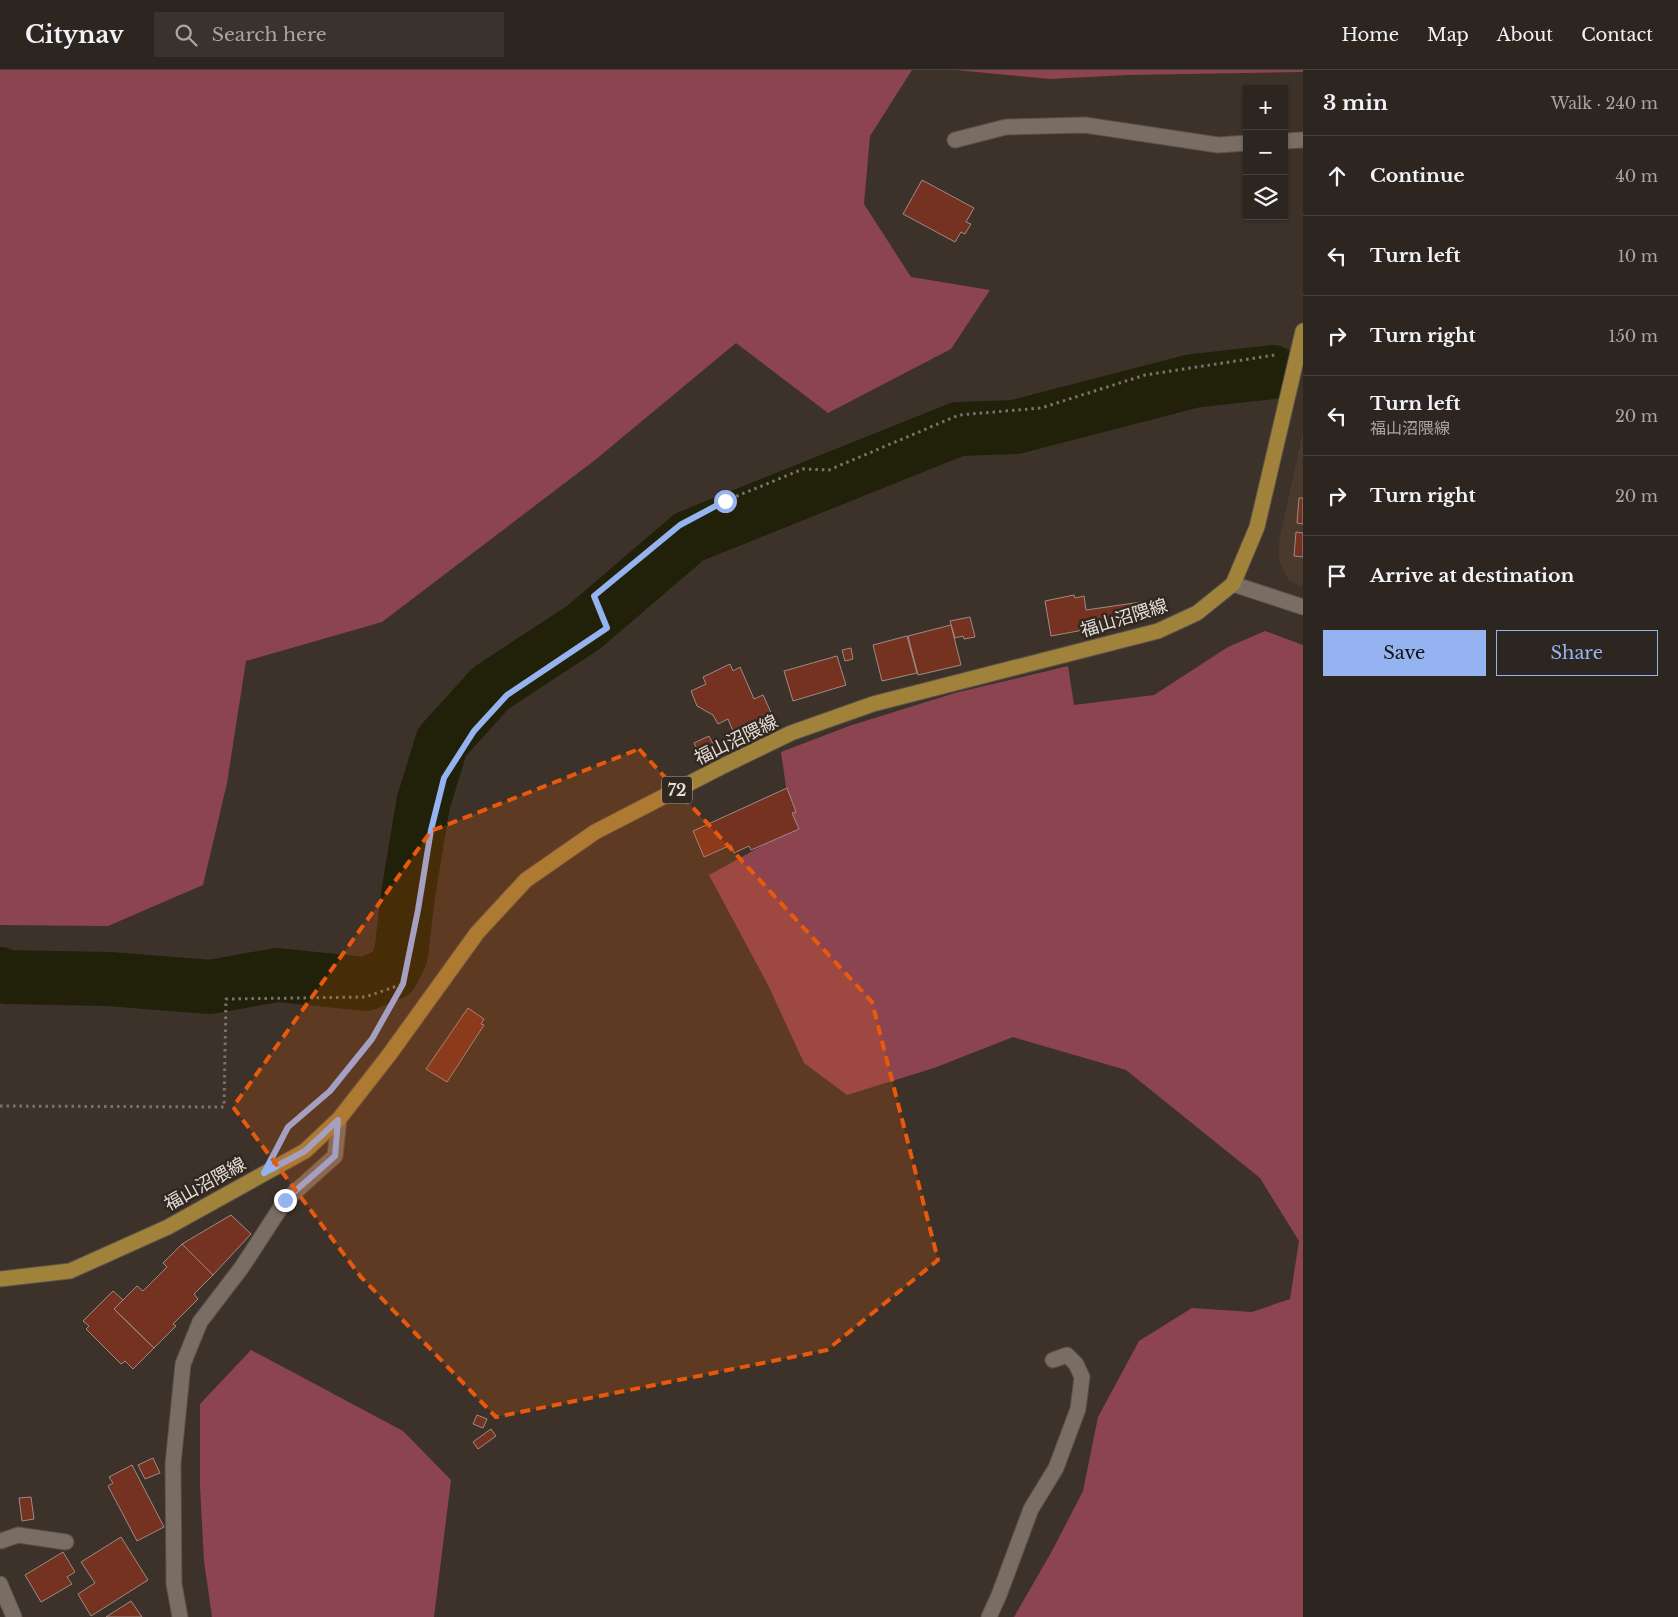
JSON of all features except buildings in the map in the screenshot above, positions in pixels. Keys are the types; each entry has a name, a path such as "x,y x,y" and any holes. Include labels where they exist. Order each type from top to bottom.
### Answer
{"main road":[{"name":"福山沼隈線","path":"0,1279 70,1271 168,1227 305,1151 338,1120 389,1056 477,933 526,880 595,832 721,767 791,734 873,704 1158,631 1197,613 1234,584 1257,527 1303,331"}],"street":[{"path":"955,140 1006,127 1085,125 1218,144 1243,143"},
{"path":"1288,141 1303,140"},
{"path":"1234,584 1303,607"},
{"path":"180,1617 174,1584 173,1464 183,1364 200,1322 242,1267 285,1200 335,1156 338,1120"},
{"path":"989,1617 1032,1509 1056,1468 1078,1410 1082,1377 1076,1364 1067,1355 1053,1360"},
{"path":"0,1552 0,1540 18,1535 66,1542"},
{"path":"0,1584 14,1617"}],"path":[{"path":"376,1031 403,984 418,910 431,830 444,778 474,731 507,695 607,628 594,596 680,525 725,501 803,469 829,470 960,415 1041,408 1145,375 1278,354 1298,354"},
{"path":"0,1106 224,1107 226,999 365,997 403,984"},
{"path":"264,1173 288,1127 330,1091"}],"highlighted area":[{"path":"639,749 872,1002 938,1260 827,1350 496,1417 361,1277 233,1107 431,831"}],"shaded area":[{"path":"0,70 912,70 870,136 864,204 911,277 990,290 951,349 828,413 736,343 595,460 382,622 246,661 227,783 203,885 108,926 0,925"},
{"path":"956,70 1303,70 1303,72 1127,75 1050,79"},
{"path":"1303,432 1303,587 1289,581 1279,561 1279,541"},
{"path":"1265,631 1303,645 1303,1617 1014,1617 1052,1551 1083,1491 1098,1417 1139,1341 1192,1308 1252,1312 1290,1299 1299,1241 1260,1178 1126,1070 1013,1037 934,1068 847,1095 804,1063 768,985 709,875 792,829 781,752 849,726 955,693 1068,666 1074,705 1154,695 1228,647"},
{"path":"251,1350 403,1431 451,1480 434,1617 212,1617 204,1561 200,1487 200,1404"}],"waterway":[{"path":"0,974 6,977 109,979 210,987 277,975 366,984 392,973 401,955 408,895 423,804 442,742 491,688 584,627 689,537 958,429 1015,427 1193,381 1273,372"}],"route":[{"path":"285,1200 335,1156 338,1120 305,1151 264,1173 288,1127 330,1091 372,1039 403,984 418,910 431,830 444,778 474,731 507,695 607,628 594,596 680,525 725,501"}]}
